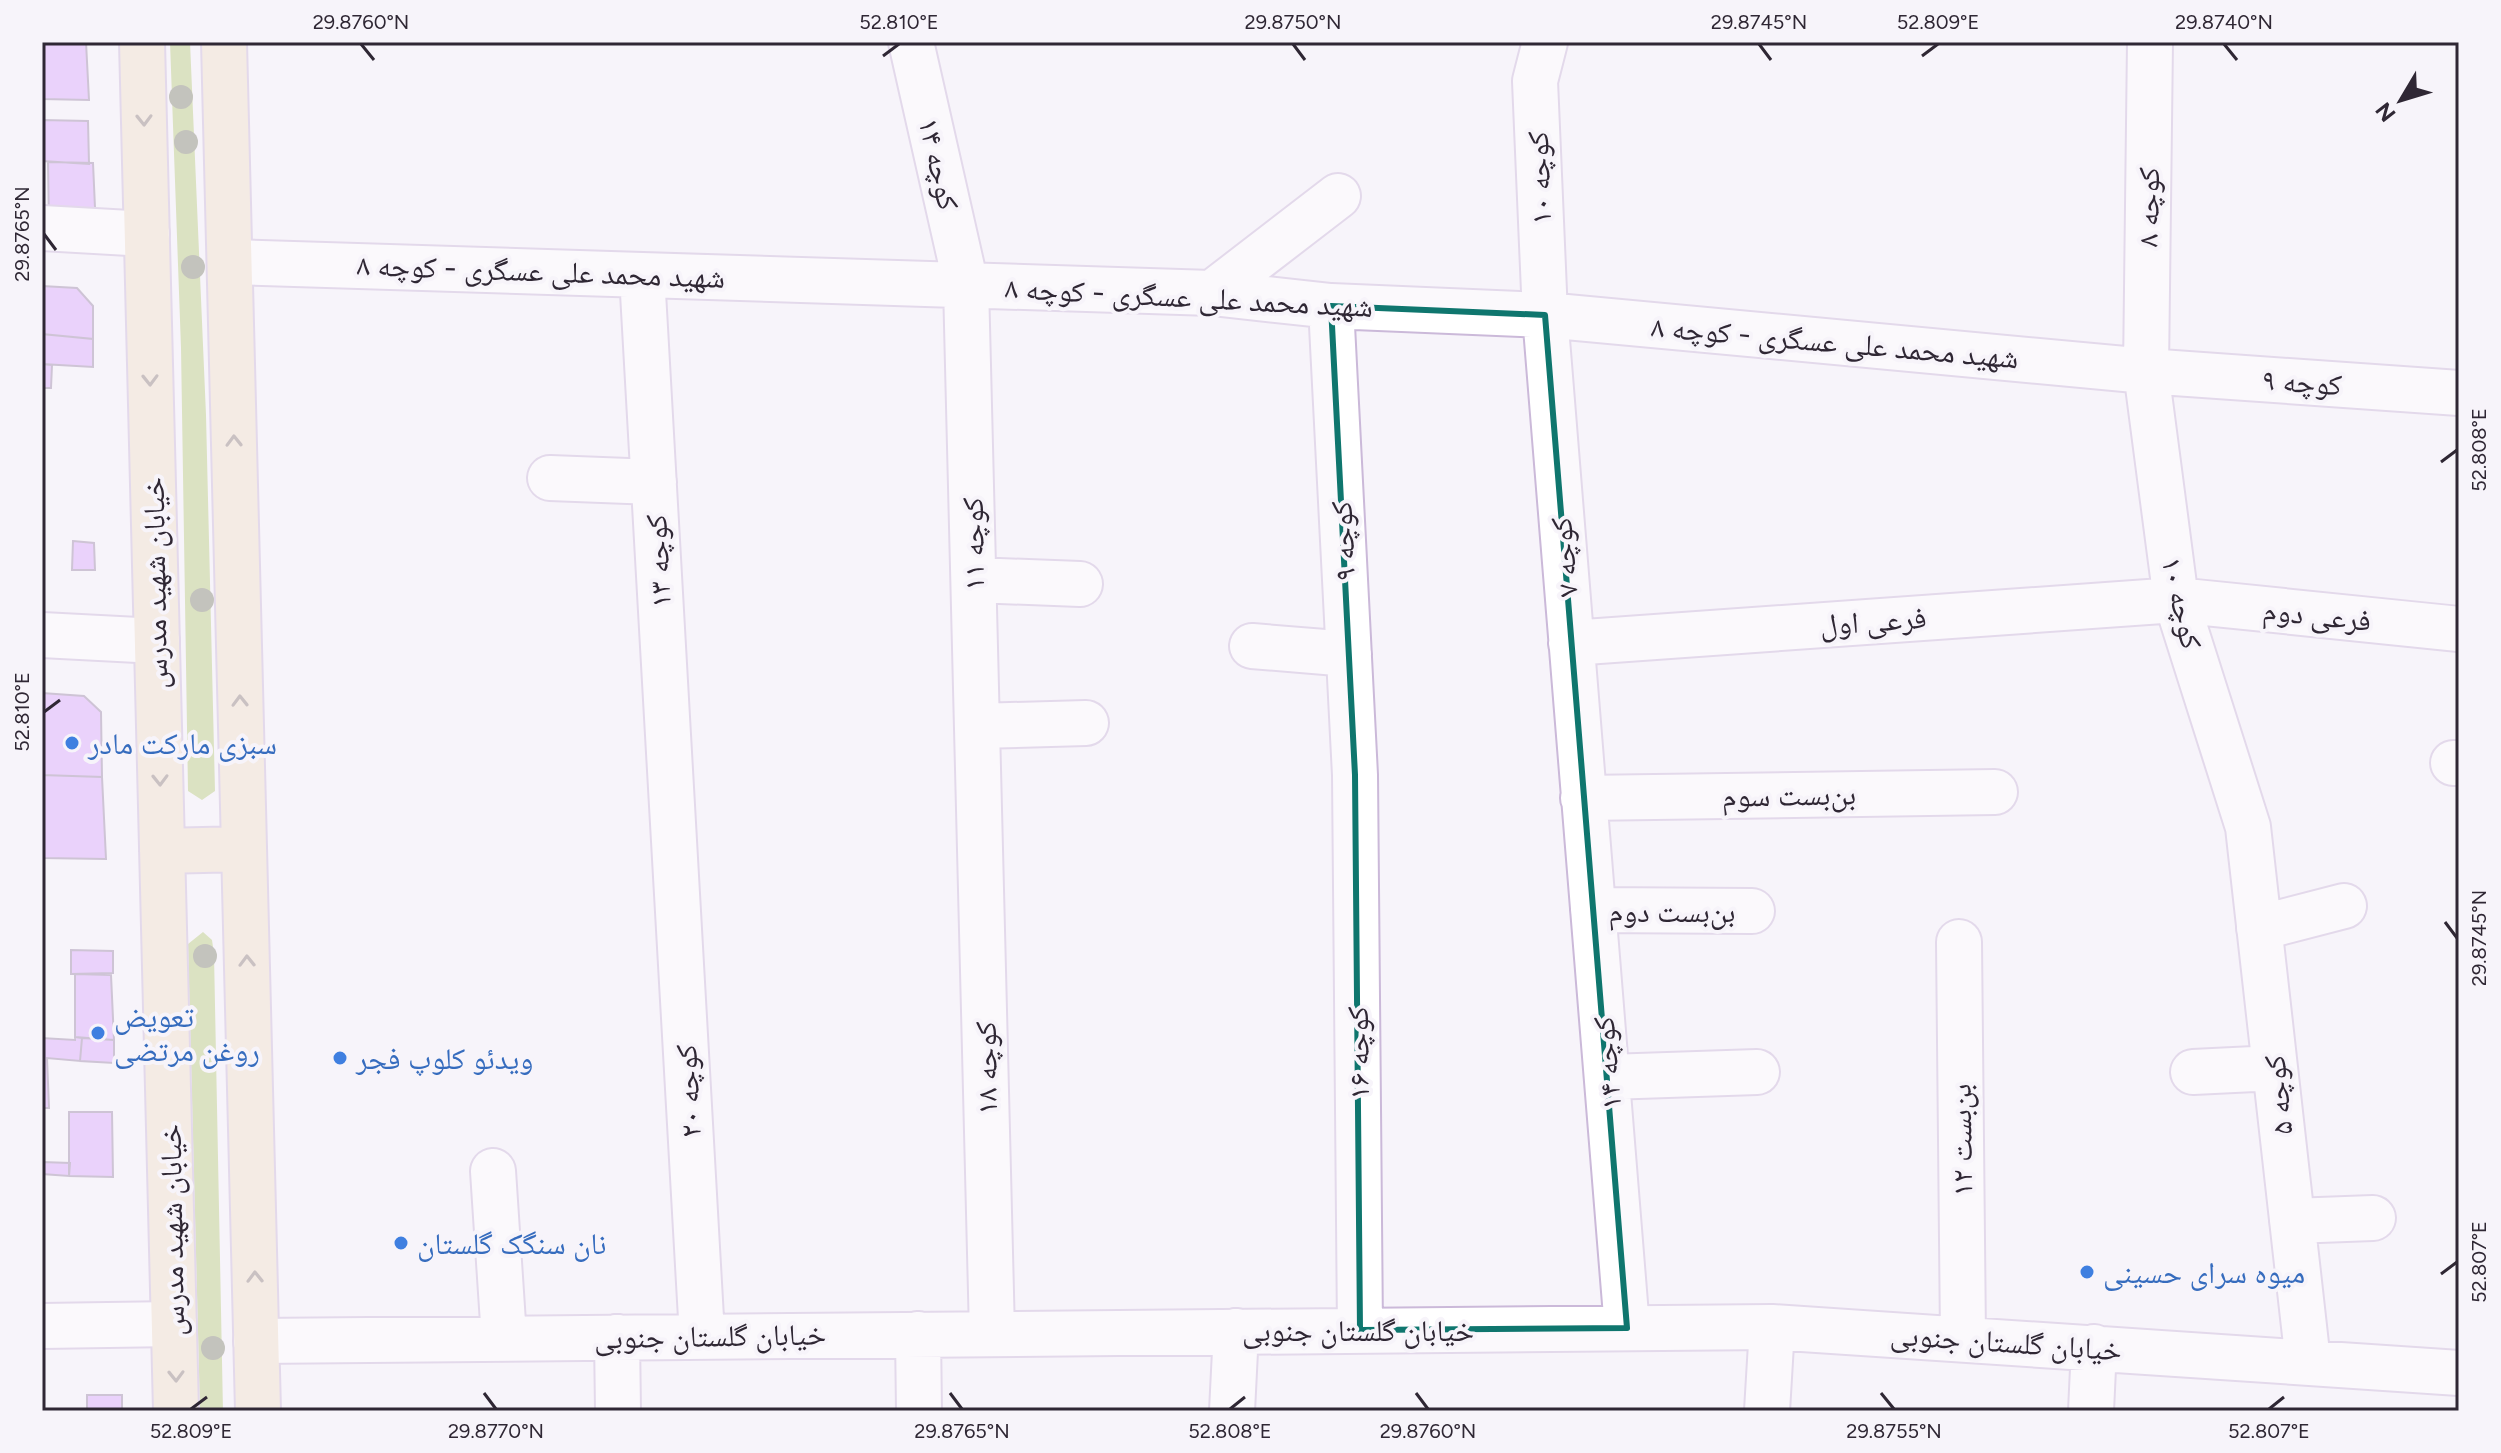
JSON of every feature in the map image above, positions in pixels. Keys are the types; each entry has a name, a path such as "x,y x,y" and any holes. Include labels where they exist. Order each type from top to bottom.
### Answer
{"main road":[{"name":"خیابان شهید مدرس","path":"142,42 176,1411"},
{"path":"224,42 258,1411"},
{"path":"162,851 244,849"}],"street":[{"name":"کوچه ۱۴","path":"911,42 966,285"},
{"name":"کوچه ۱۰","path":"1545,42 1535,81 1545,315"},
{"name":"کوچه ۸","path":"2146,371 2150,42"},
{"path":"1212,293 1338,196"},
{"path":"42,228 147,234"},
{"name":"شهید محمد علی عسگری - کوچه ۸","path":"230,262 1212,293 1331,306 1545,315 2146,371"},
{"name":"کوچه ۱۳","path":"642,275 674,847"},
{"name":"کوچه ۱۱","path":"966,285 979,804"},
{"name":"کوچه ۹","path":"1331,306 1355,775"},
{"name":"کوچه ۷","path":"1545,315 1583,798"},
{"name":"کوچه ۱۰","path":"2146,371 2176,600 2248,827"},
{"name":"کوچه ۹","path":"2146,371 2459,393"},
{"path":"550,478 654,482"},
{"path":"974,580 1080,584"},
{"name":"فرعی اول","path":"1571,643 2176,600"},
{"name":"فرعی دوم","path":"2176,600 2459,629"},
{"path":"42,635 157,641"},
{"path":"1252,646 1349,654"},
{"path":"977,726 1086,723"},
{"name":"کوچه ۱۶","path":"1355,775 1360,1330"},
{"name":"بن‌بست سوم","path":"1583,798 1995,792"},
{"name":"کوچه ۱۴","path":"1583,798 1627,1328"},
{"name":"کوچه ۱۸","path":"979,804 992,1333"},
{"name":"کوچه ۵","path":"2248,827 2308,1362"},
{"name":"کوچه ۲۰","path":"674,847 702,1336"},
{"path":"2259,928 2344,906"},
{"name":"بن‌بست دوم","path":"1593,910 1752,911"},
{"name":"بن‌بست ۱۲","path":"1959,942 1963,1338"},
{"path":"2193,1072 2275,1068"},
{"path":"1608,1077 1757,1072"},
{"path":"493,1171 504,1338"},
{"path":"2292,1221 2373,1218"},
{"path":"42,1326 174,1324"},
{"path":"1767,1411 1772,1327"},
{"name":"خیابان گلستان جنوبی","path":"256,1341 1772,1327 2459,1373"},
{"path":"1232,1411 1236,1331"},
{"path":"918,1334 919,1411"},
{"path":"617,1337 618,1411"},
{"path":"2091,1411 2094,1347"}],"highlighted area":[{"path":"1331,306 1545,315 1627,1328 1360,1330 1355,775"}],"green space":[{"path":"170,42 190,42 206,415 215,791 202,800 188,791 181,348"},
{"path":"203,932 212,940 214,954 223,1411 200,1411 188,944"}],"building":[{"path":"42,42 86,42 89,100 42,99"},
{"path":"42,120 88,121 89,164 42,161"},
{"path":"48,162 93,163 96,230 49,228"},
{"path":"42,286 77,288 93,306 93,339 42,334"},
{"path":"42,334 93,339 93,367 42,364"},
{"path":"42,364 52,365 51,388 42,388"},
{"path":"73,541 94,543 95,570 72,570"},
{"name":"سبزی مارکت مادر","path":"42,693 84,696 101,712 102,777 42,775"},
{"path":"42,775 102,777 106,859 42,858"},
{"path":"71,950 113,951 113,973 71,974"},
{"path":"75,974 111,975 114,1040 75,1037"},
{"path":"75,1037 82,1038 80,1061 47,1058 49,1108 42,1108 42,1038 75,1040"},
{"path":"82,1038 114,1040 114,1063 80,1061"},
{"path":"69,1112 112,1112 113,1177 69,1176"},
{"path":"42,1162 70,1163 69,1176 42,1174"},
{"path":"87,1395 122,1395 122,1411 87,1411"}],"place":[{"name":"سبزی مارکت مادر","path":"72,743"},
{"name":"تعویض روغن مرتضی","path":"98,1033"},
{"name":"ویدئو کلوپ فجر","path":"340,1058"},
{"name":"نان سنگک گلستان","path":"401,1243"},
{"name":"میوه سرای حسینی","path":"2087,1272"}]}
